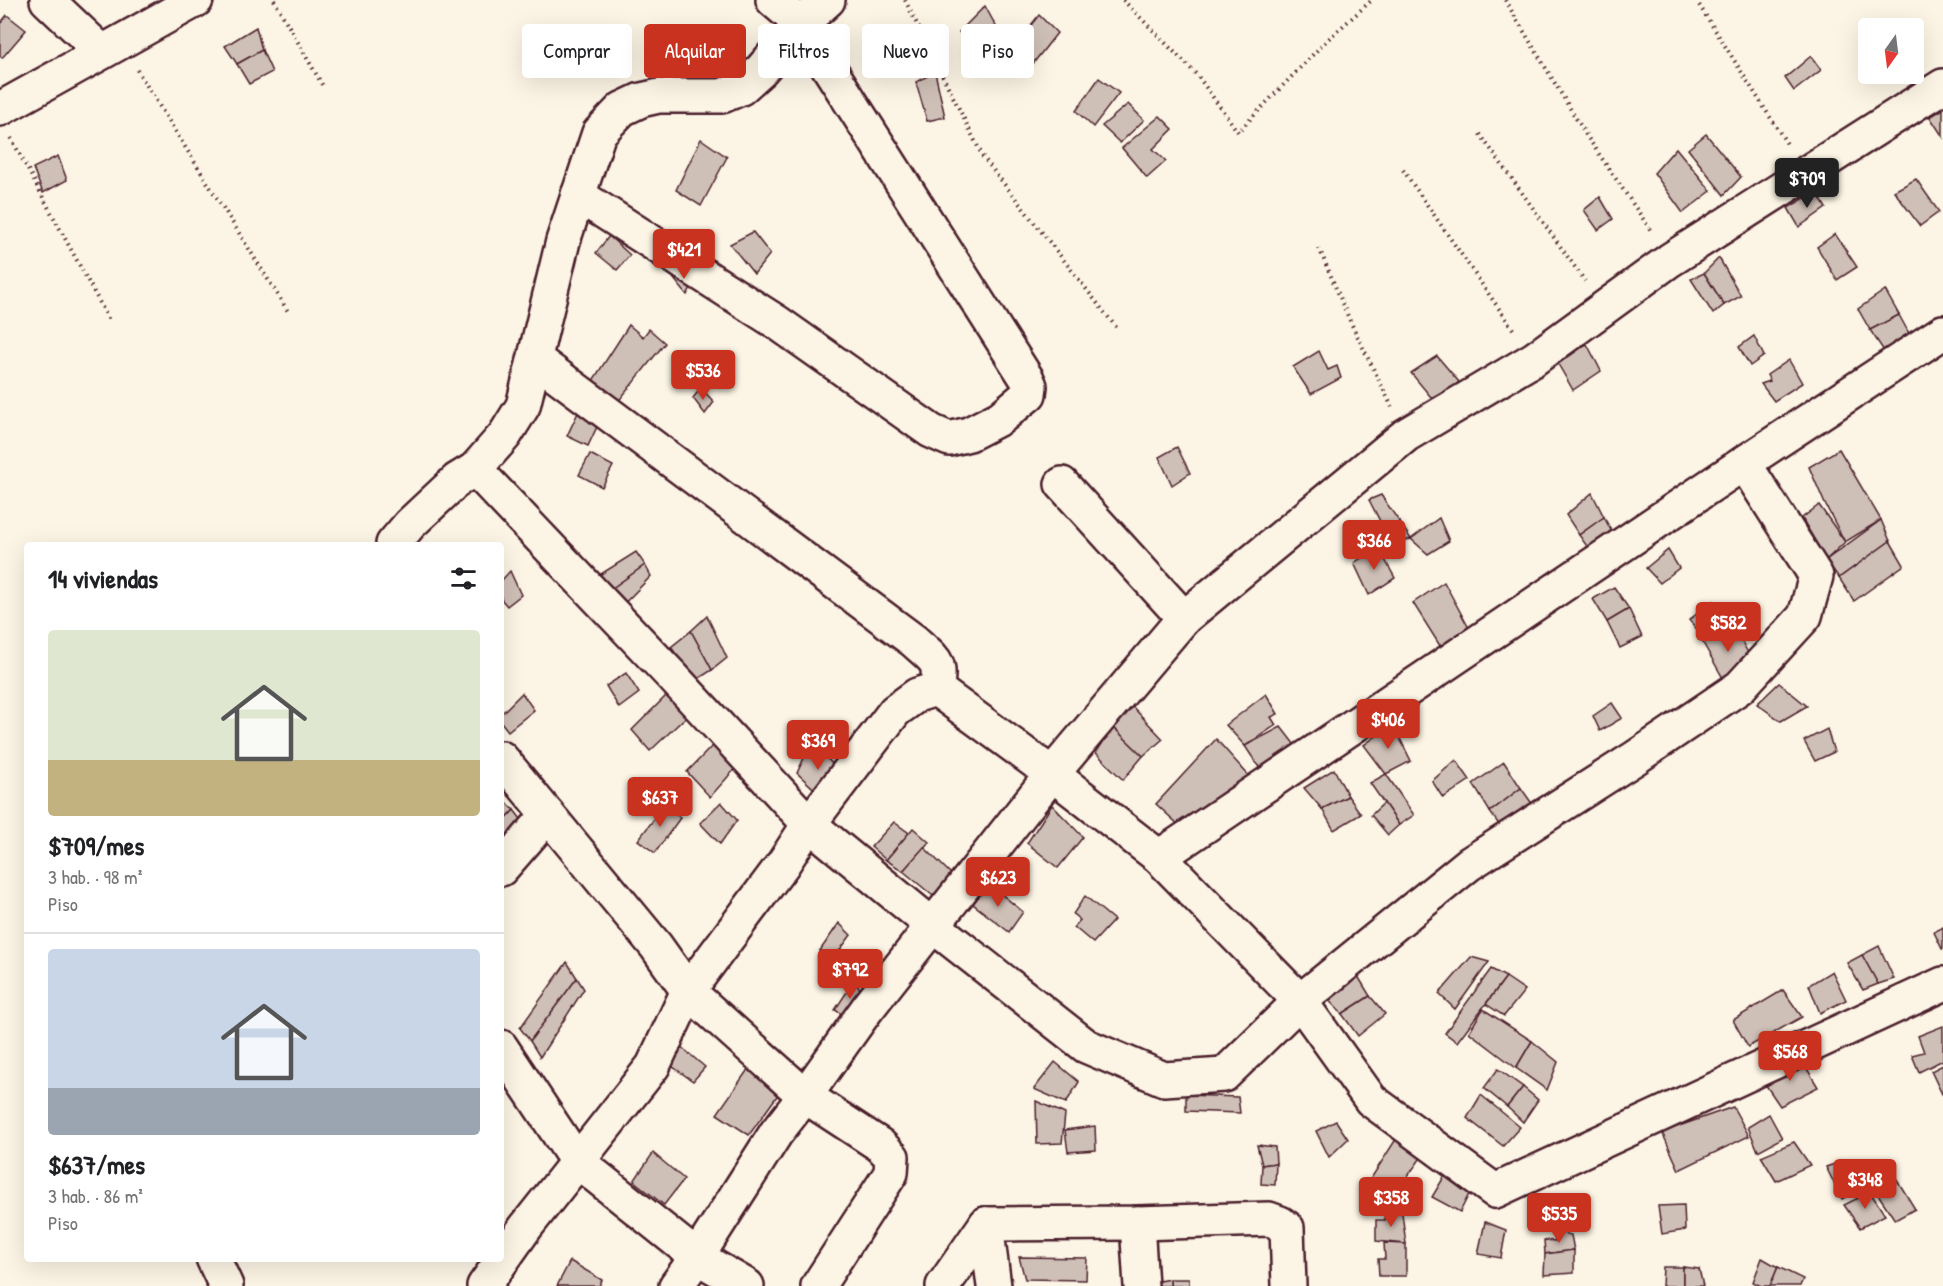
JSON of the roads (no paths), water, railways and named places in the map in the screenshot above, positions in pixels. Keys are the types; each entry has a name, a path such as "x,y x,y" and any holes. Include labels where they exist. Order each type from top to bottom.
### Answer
{"street":[{"path":"47,0 111,48"},
{"path":"3,119 111,48 196,0"},
{"path":"773,0 801,24 828,0"},
{"path":"395,542 434,501 475,469 505,435 524,406 563,241 599,133 622,109 641,100 659,96 722,96 741,88 758,73"},
{"path":"578,195 778,323 931,431 949,439 969,434 1000,418 1029,394 1030,386 835,78"},
{"path":"676,1286 776,1134 867,1009 1052,774 1184,618 1406,435 1534,359 1670,260 1943,86"},
{"path":"1159,857 1744,463 1943,332"},
{"path":"535,359 914,641 936,662 939,674 936,689"},
{"path":"475,469 809,824 932,925 1086,1046 1164,1079 1224,1075 1300,1001 1469,864 1635,758 1740,687 1805,616 1816,576 1744,463"},
{"path":"1062,484 1184,618"},
{"path":"936,689 1052,774 1159,857 1300,1001 1371,1100 1495,1191 1943,984"},
{"path":"504,1258 576,1160 653,1066 688,991 783,864 809,824 895,711 917,695 936,689"},
{"path":"504,762 656,946 688,991 805,1096 880,1145 892,1157 891,1173 818,1286"},
{"path":"504,866 548,815"},
{"path":"504,1052 576,1160 697,1257 747,1286"},
{"path":"986,1224 1269,1220 1287,1228 1289,1286"},
{"path":"1137,1223 1141,1286"},
{"path":"943,1286 986,1224"},
{"path":"986,1224 994,1286"},
{"path":"215,1262 226,1286"},
{"path":"484,1286 501,1262"}]}
